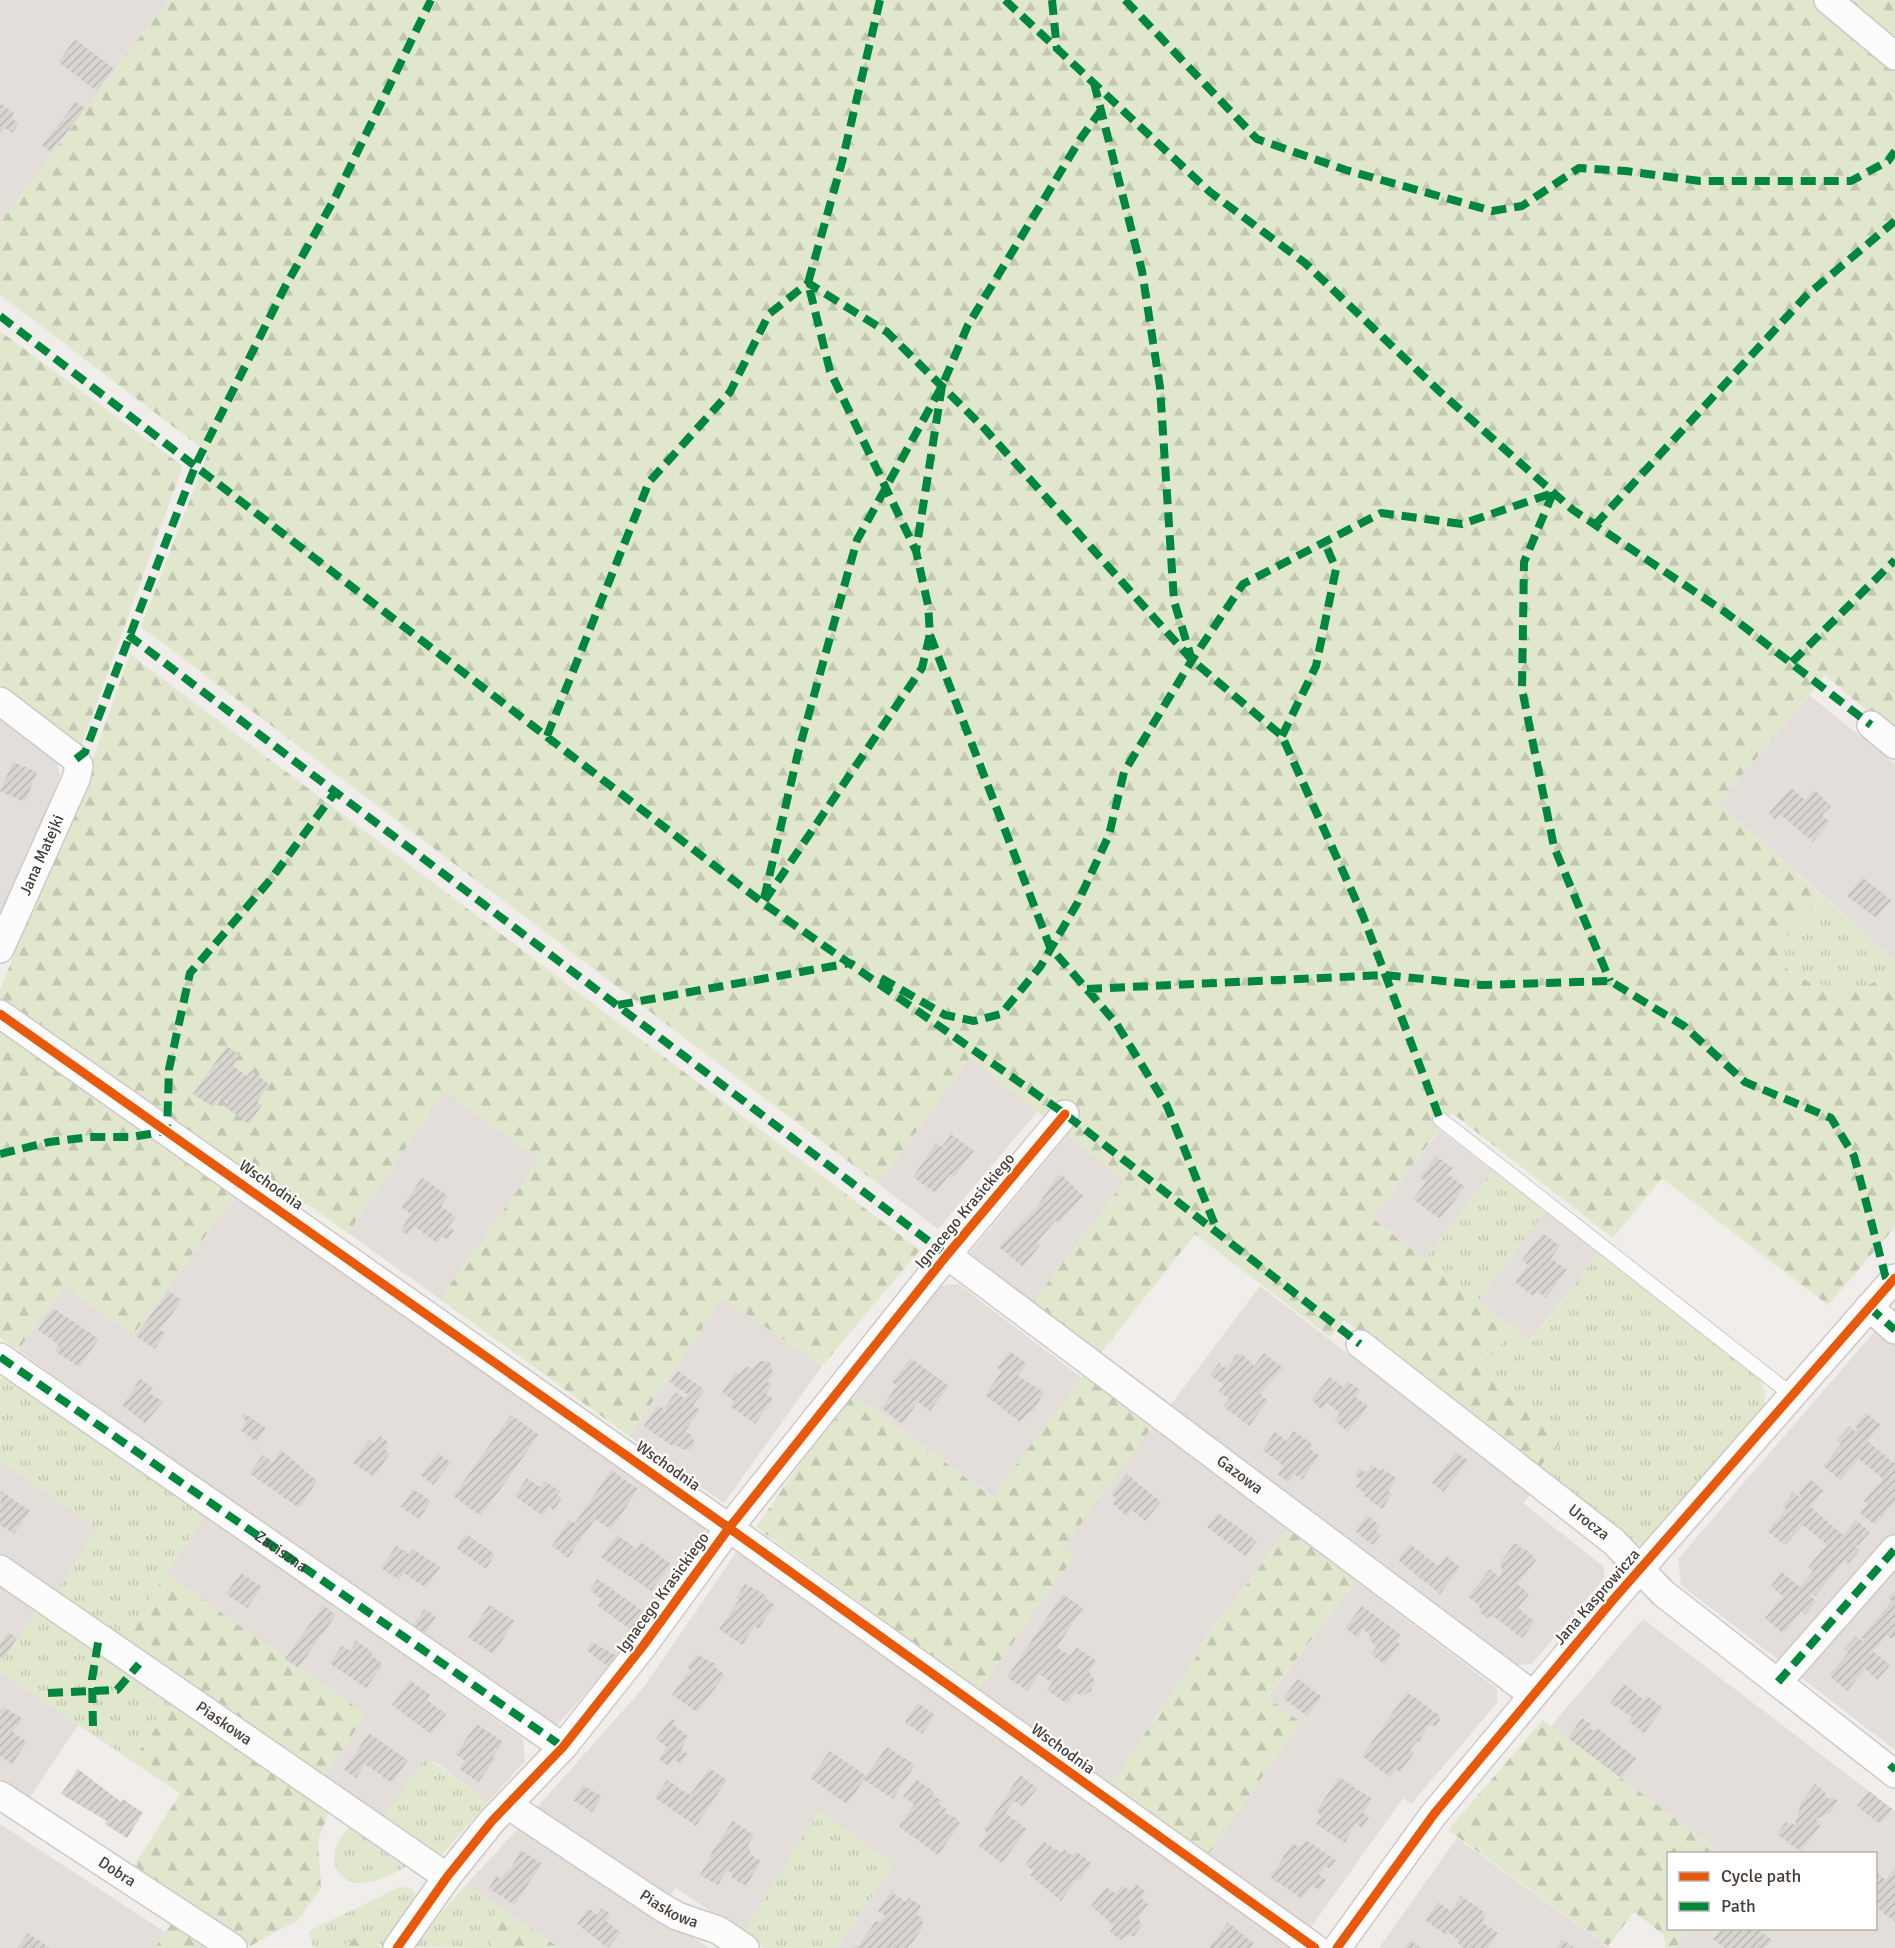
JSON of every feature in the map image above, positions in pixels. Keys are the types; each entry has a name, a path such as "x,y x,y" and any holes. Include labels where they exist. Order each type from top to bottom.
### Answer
{"street":[{"path":"1828,0 1895,56"},
{"name":"Jana Matejki","path":"0,701 76,759 79,766 76,779 0,949"},
{"path":"1871,725 1895,745"},
{"name":"Wschodnia","path":"0,1014 729,1528 1315,1948"},
{"name":"Ignacego Krasickiego","path":"397,1948 447,1877 492,1821 563,1747 643,1646 729,1528 947,1255 1065,1114"},
{"name":"Gazowa","path":"947,1255 1533,1695"},
{"name":"Jana Kasprowicza","path":"1337,1948 1434,1814 1533,1695 1639,1570 1895,1278"},
{"path":"1869,1307 1895,1330"},
{"name":"Urocza","path":"1360,1344 1614,1542 1663,1593 1893,1770"},
{"name":"Zaciszna","path":"0,1357 563,1747"},
{"path":"1778,1683 1895,1549"},
{"name":"Piaskowa","path":"0,1569 447,1877"},
{"name":"Dobra","path":"0,1795 233,1948"},
{"name":"Piaskowa","path":"508,1805 660,1906 677,1916 718,1930 745,1948"}],"lane":[{"path":"1440,1119 1792,1395"}],"shaded area":[{"path":"0,0 168,0 0,223"},
{"path":"1809,695 1895,764 1895,960 1719,803"},
{"path":"0,718 57,761 60,775 0,930"},
{"path":"970,1058 1038,1111 938,1229 878,1184"},
{"path":"444,1092 540,1159 440,1299 348,1233"},
{"path":"1440,1130 1493,1171 1425,1259 1372,1218"},
{"path":"1068,1135 1125,1181 1033,1302 970,1253"},
{"path":"239,1190 709,1525 609,1667 553,1730 18,1350 64,1286 133,1335"},
{"path":"1546,1211 1600,1252 1530,1341 1478,1301"},
{"path":"958,1284 1082,1378 993,1497 850,1392 940,1286"},
{"path":"1260,1286 1531,1494 1523,1503 1603,1566 1605,1577 1532,1664 1517,1665 1169,1407"},
{"path":"723,1298 822,1366 724,1503 629,1436"},
{"path":"1895,1308 1895,1750 1681,1585 1678,1559"},
{"path":"1153,1426 1288,1529 1199,1647 1201,1650 1111,1784 979,1690 1074,1555 1063,1547"},
{"path":"0,1460 98,1528 56,1592 0,1553"},
{"path":"206,1515 523,1739 525,1761 488,1802 434,1761 382,1819 324,1777 365,1714 166,1574"},
{"path":"740,1547 966,1709 964,1714 1290,1948 837,1948 894,1864 743,1933 676,1888 666,1902 533,1812 643,1688"},
{"path":"1356,1581 1497,1689 1497,1703 1411,1804 1403,1798 1309,1930 1208,1855 1300,1722 1267,1698"},
{"path":"0,1583 38,1609 0,1665"},
{"path":"1643,1619 1895,1811 1895,1948 1675,1948 1689,1930 1877,1930 1877,1852 1721,1852 1551,1726"},
{"path":"0,1672 79,1724 29,1799 0,1779"},
{"path":"523,1823 709,1948 560,1948 466,1885"},
{"path":"0,1824 165,1932 155,1948 0,1948"},
{"path":"1457,1838 1610,1948 1379,1948"}],"green space":[{"path":"168,0 1813,0 1895,69 1895,735 1825,675 1719,803 1822,896 1776,949 1788,970 1812,984 1856,990 1895,973 1895,1227 1828,1305 1662,1178 1613,1238 1452,1113 1372,1218 1514,1329 1481,1366 1567,1435 1540,1467 1344,1320 1330,1337 1195,1234 1100,1354 1033,1302 1125,1181 970,1058 878,1184 141,627 208,453 0,295 0,223"},
{"path":"1842,0 1895,0 1895,45"},
{"path":"0,331 183,466 81,746 0,685"},
{"path":"130,654 920,1250 822,1366 723,1298 629,1436 440,1299 540,1159 444,1092 348,1233 255,1168 133,1335 64,1286 18,1350 0,1338 0,990 94,755"},
{"path":"1822,896 1895,960 1895,973 1856,990 1812,984 1788,970 1776,949"},
{"path":"1493,1171 1546,1211 1478,1301 1425,1259"},
{"path":"1600,1252 1757,1374 1765,1392 1764,1408 1651,1543 1640,1545 1629,1541 1537,1472 1566,1435 1480,1366 1514,1329 1531,1341"},
{"path":"5,1373 206,1515 122,1639 56,1592 97,1528 0,1460 0,1380"},
{"path":"1085,1373 1153,1426 1064,1547 1075,1555 979,1690 756,1527 850,1392 992,1497"},
{"path":"1288,1529 1356,1581 1267,1697 1300,1722 1208,1855 1111,1784 1201,1650 1199,1648"},
{"path":"166,1574 366,1714 324,1777 122,1639"},
{"path":"40,1606 177,1699 132,1761 0,1672 0,1665"},
{"path":"177,1699 330,1809 318,1841 321,1888 298,1920 250,1946 132,1868 180,1794 132,1761"},
{"path":"1543,1720 1721,1852 1667,1852 1667,1930 1689,1930 1675,1948 1666,1948 1664,1935 1634,1912 1608,1946 1448,1830"},
{"path":"426,1757 488,1802 439,1858 382,1819"},
{"path":"819,1811 894,1864 837,1948 764,1948 743,1933"},
{"path":"354,1824 411,1863 390,1875 365,1883 350,1881 342,1876 336,1869 334,1853 341,1837"},
{"path":"466,1885 498,1907 488,1941 490,1948 410,1947"},
{"path":"400,1887 411,1888 418,1901 385,1948 371,1940 346,1944 344,1948 313,1948 309,1931"},
{"path":"498,1907 560,1948 490,1948 488,1941"},
{"path":"173,1920 216,1948 155,1948"},
{"path":"358,1936 371,1940 382,1948 344,1948"}],"building":[{"path":"75,39 114,69 97,91 58,62"},
{"path":"76,102 85,109 51,152 42,145"},
{"path":"0,103 14,113 11,118 19,123 12,133 5,128 0,134"},
{"path":"13,762 37,772 25,802 0,791"},
{"path":"1791,788 1805,800 1814,790 1831,806 1822,815 1830,822 1813,842 1780,814 1776,820 1769,813"},
{"path":"1862,877 1891,900 1876,918 1847,896"},
{"path":"227,1046 240,1055 233,1066 247,1076 251,1071 269,1084 257,1102 262,1105 249,1124 225,1107 228,1103 220,1097 213,1107 193,1094"},
{"path":"951,1134 974,1151 954,1177 950,1174 935,1193 913,1177 936,1143 942,1147"},
{"path":"1436,1156 1453,1168 1448,1174 1465,1187 1440,1219 1413,1199 1426,1182 1420,1177"},
{"path":"1062,1175 1083,1196 1059,1223 1056,1220 1037,1242 1040,1245 1023,1267 999,1247 1038,1205 1057,1176"},
{"path":"422,1178 448,1196 441,1206 456,1217 448,1227 454,1230 447,1240 442,1236 437,1243 414,1226 408,1235 401,1230 411,1214 401,1207"},
{"path":"1543,1233 1560,1246 1551,1258 1567,1270 1546,1298 1537,1291 1533,1296 1515,1282 1528,1265 1522,1260"},
{"path":"168,1291 182,1300 160,1330 165,1333 155,1349 136,1336"},
{"path":"53,1308 99,1339 79,1367 55,1351 59,1345 38,1330"},
{"path":"1010,1351 1027,1364 1018,1376 1044,1392 1034,1410 1030,1411 1020,1422 985,1395 1002,1371 997,1368"},
{"path":"1264,1353 1283,1368 1260,1394 1268,1401 1249,1426 1223,1406 1229,1399 1219,1391 1224,1385 1210,1375 1219,1363 1227,1369 1236,1355 1242,1354 1254,1366"},
{"path":"911,1358 949,1386 930,1411 918,1402 902,1424 881,1408 897,1386 892,1382"},
{"path":"759,1361 768,1361 772,1367 772,1375 767,1382 772,1385 766,1394 773,1399 755,1424 730,1406 734,1401 722,1392 736,1372 740,1374 746,1366 751,1369"},
{"path":"678,1371 705,1390 693,1405 700,1410 685,1431 691,1435 695,1443 690,1450 675,1445 674,1447 644,1426 658,1405 664,1409 676,1392 685,1399 688,1395 670,1382"},
{"path":"1330,1377 1343,1387 1348,1381 1360,1390 1355,1396 1368,1407 1348,1432 1335,1421 1340,1413 1327,1403 1322,1410 1311,1400"},
{"path":"140,1379 153,1388 149,1393 163,1402 145,1423 122,1405"},
{"path":"244,1413 266,1428 256,1442 240,1430 246,1421 241,1418"},
{"path":"1866,1413 1881,1425 1867,1441 1895,1464 1895,1502 1875,1525 1860,1513 1868,1504 1864,1501 1883,1479 1859,1459 1840,1480 1823,1466 1841,1444 1837,1440 1850,1426 1856,1432 1858,1429 1855,1427"},
{"path":"511,1415 539,1435 481,1516 453,1496"},
{"path":"1294,1431 1313,1445 1310,1449 1319,1456 1302,1480 1294,1474 1288,1482 1277,1474 1284,1466 1262,1450 1275,1432 1287,1441"},
{"path":"380,1436 389,1443 385,1450 390,1453 374,1477 353,1463 369,1440 375,1443"},
{"path":"281,1450 317,1481 299,1508 249,1473 263,1455 273,1462"},
{"path":"1456,1452 1468,1461 1443,1492 1432,1483"},
{"path":"438,1453 451,1463 433,1485 421,1475"},
{"path":"1372,1465 1381,1471 1383,1469 1397,1479 1388,1491 1392,1494 1382,1509 1356,1487 1361,1480 1354,1475 1359,1468 1366,1473"},
{"path":"611,1470 638,1489 611,1530 595,1519 568,1558 552,1546 569,1520 575,1523"},
{"path":"1127,1474 1161,1502 1145,1521 1132,1510 1127,1516 1112,1503 1116,1498 1111,1494"},
{"path":"527,1478 540,1487 545,1481 560,1491 557,1495 562,1498 554,1510 549,1507 543,1516 515,1496"},
{"path":"1810,1479 1824,1491 1810,1506 1843,1535 1856,1520 1870,1532 1858,1545 1854,1545 1860,1550 1848,1564 1844,1561 1815,1596 1812,1594 1810,1596 1816,1601 1805,1615 1801,1612 1783,1634 1765,1618 1783,1597 1771,1586 1782,1572 1800,1587 1813,1571 1808,1567 1827,1545 1803,1525 1785,1545 1767,1531 1786,1509 1782,1506 1793,1492 1799,1497 1801,1495 1799,1493"},
{"path":"413,1489 431,1501 419,1519 401,1507"},
{"path":"1,1491 30,1511 14,1534 0,1525"},
{"path":"1218,1513 1257,1541 1245,1556 1207,1527"},
{"path":"1367,1515 1380,1526 1376,1531 1381,1535 1372,1545 1355,1531"},
{"path":"466,1534 495,1554 486,1569 456,1548"},
{"path":"617,1535 637,1549 641,1542 671,1564 651,1591 601,1557"},
{"path":"1515,1543 1524,1550 1525,1548 1536,1560 1517,1584 1529,1594 1518,1608 1535,1622 1522,1638 1493,1616 1486,1618 1480,1612 1479,1605 1468,1597 1490,1569 1499,1577 1502,1573 1500,1562"},
{"path":"1410,1544 1438,1566 1446,1556 1460,1567 1440,1594 1398,1560"},
{"path":"396,1546 409,1554 413,1549 440,1567 426,1588 404,1573 399,1580 381,1568"},
{"path":"241,1573 262,1587 247,1608 226,1594"},
{"path":"598,1579 647,1614 634,1632 598,1606 602,1599 590,1590"},
{"path":"745,1584 767,1596 765,1598 775,1605 758,1629 755,1626 742,1645 719,1629 739,1600 736,1598"},
{"path":"1895,1590 1895,1635 1891,1639 1887,1635 1873,1651 1890,1665 1877,1680 1865,1669 1847,1691 1829,1675 1848,1653 1844,1649 1856,1636 1862,1641 1864,1639 1861,1637 1892,1601 1888,1598"},
{"path":"1063,1594 1083,1608 1057,1647 1070,1656 1076,1647 1097,1661 1089,1672 1095,1681 1091,1691 1084,1695 1075,1693 1067,1704 1047,1690 1052,1683 1039,1674 1027,1691 1007,1677"},
{"path":"323,1605 336,1615 298,1668 285,1659"},
{"path":"489,1605 515,1621 493,1654 468,1637"},
{"path":"1362,1606 1401,1635 1396,1641 1400,1644 1385,1665 1371,1654 1377,1647 1369,1640 1370,1635 1363,1629 1358,1638 1345,1628"},
{"path":"424,1609 436,1617 423,1637 411,1629"},
{"path":"8,1632 17,1638 3,1659 0,1657 0,1644"},
{"path":"356,1641 372,1652 371,1655 383,1665 366,1688 329,1663 342,1646 350,1651"},
{"path":"592,1642 617,1656 609,1667 586,1650"},
{"path":"696,1654 716,1664 714,1667 725,1675 697,1712 672,1695 690,1669 687,1667"},
{"path":"1298,1679 1322,1697 1307,1716 1283,1698"},
{"path":"410,1680 430,1695 427,1700 446,1714 431,1734 392,1705"},
{"path":"1624,1684 1644,1700 1647,1696 1663,1708 1644,1733 1628,1721 1632,1717 1610,1703"},
{"path":"1407,1692 1439,1715 1440,1720 1436,1726 1428,1725 1419,1742 1417,1741 1410,1750 1414,1753 1400,1772 1396,1769 1390,1777 1362,1756"},
{"path":"918,1703 935,1715 922,1734 905,1722"},
{"path":"4,1707 23,1719 13,1732 27,1742 12,1764 0,1756 0,1711"},
{"path":"671,1718 675,1721 672,1724 688,1736 681,1750 688,1754 680,1764 674,1759 668,1766 659,1759 667,1747 656,1739"},
{"path":"1582,1718 1592,1725 1590,1729 1594,1731 1597,1728 1636,1758 1621,1778 1568,1738"},
{"path":"477,1724 503,1742 493,1757 496,1759 478,1782 459,1769 465,1761 455,1754"},
{"path":"369,1733 408,1760 392,1783 365,1764 356,1778 344,1770"},
{"path":"887,1747 915,1765 893,1799 864,1780 847,1804 810,1778 830,1751 866,1776"},
{"path":"709,1768 727,1780 696,1826 655,1798 667,1780 690,1795"},
{"path":"78,1769 121,1802 123,1799 143,1813 127,1838 105,1824 107,1821 61,1794"},
{"path":"1020,1775 1037,1788 1023,1807 1014,1801 1005,1813 1027,1829 1002,1863 979,1846 988,1833 984,1830"},
{"path":"1339,1777 1372,1799 1363,1813 1369,1817 1362,1828 1355,1823 1345,1843 1316,1824 1321,1816 1317,1810"},
{"path":"916,1779 934,1792 932,1795 942,1801 939,1804 947,1810 944,1813 957,1818 960,1824 938,1855 898,1826 914,1804 903,1797"},
{"path":"1815,1784 1824,1791 1828,1799 1832,1797 1838,1801 1830,1813 1816,1819 1820,1826 1801,1852 1777,1834 1786,1822 1795,1825 1801,1802"},
{"path":"583,1785 602,1797 592,1812 573,1800"},
{"path":"1869,1791 1892,1809 1880,1824 1857,1806"},
{"path":"733,1821 754,1835 748,1845 751,1855 761,1861 746,1886 731,1877 733,1874 727,1870 718,1885 700,1875 715,1847"},
{"path":"1306,1840 1336,1860 1329,1869 1326,1866 1319,1875 1326,1880 1319,1890 1312,1886 1302,1899 1270,1877 1292,1844 1301,1847"},
{"path":"1043,1841 1061,1853 1064,1849 1071,1855 1077,1852 1091,1863 1081,1879 1075,1881 1061,1901 1030,1875 1033,1871 1025,1865"},
{"path":"521,1850 542,1864 514,1905 489,1888 496,1876 501,1879 507,1870 509,1871"},
{"path":"1893,1870 1895,1872 1895,1922 1877,1908 1877,1873 1886,1880"},
{"path":"1136,1884 1146,1892 1141,1898 1148,1904 1138,1918 1142,1925 1134,1936 1126,1935 1121,1940 1110,1932 1114,1926 1091,1906 1106,1887 1116,1894 1122,1885 1131,1891"},
{"path":"894,1887 893,1893 906,1902 909,1898 921,1906 916,1914 922,1918 923,1927 912,1943 906,1948 851,1948 859,1945 875,1922 882,1921 885,1916 878,1911"},
{"path":"1461,1896 1486,1913 1482,1922 1498,1933 1487,1948 1464,1948 1458,1944 1460,1941 1448,1932 1446,1935 1425,1920 1438,1902 1451,1911"},
{"path":"588,1908 597,1915 602,1908 610,1914 606,1921 621,1933 608,1948 577,1924"},
{"path":"1228,1922 1254,1944 1251,1948 1209,1948"},
{"path":"1721,1930 1758,1930 1773,1941 1764,1948 1725,1948 1713,1939"},
{"path":"28,1933 50,1948 17,1948"},
{"path":"1410,1940 1421,1948 1404,1948"},
{"path":"1564,1940 1574,1948 1556,1948"}],"marked path":[{"path":"76,759 85,752 196,464 286,285 335,198 431,0"},
{"path":"880,0 842,162 808,283 830,371 916,551"},
{"path":"1005,0 1210,192 1305,263 1438,390 1573,510 1725,612 1871,725"},
{"path":"1052,0 1057,50"},
{"path":"1125,0 1257,139 1346,170 1492,211 1522,206 1579,168 1626,171 1700,181 1851,181 1888,161 1895,151"},
{"path":"1094,83 1142,271 1160,387 1174,601 1191,657"},
{"path":"942,386 916,551 928,605 930,634 922,668 763,903 798,753 857,540 942,386 968,325 1081,138 1102,109"},
{"path":"1595,525 1806,296 1895,221"},
{"path":"547,736 649,482 730,392 769,314 808,283 887,332 984,428 1192,660 1282,736 1363,916 1440,1119"},
{"path":"0,316 763,903 1065,1114 1360,1344"},
{"path":"1553,493 1524,562 1522,689 1554,847 1610,981"},
{"path":"881,978 945,1015 974,1021 1001,1014 1040,967 1078,902 1109,835 1124,772 1192,660 1243,584 1381,513 1462,524 1553,493"},
{"path":"1282,736 1316,666 1336,569 1324,541"},
{"path":"1792,662 1895,560"},
{"path":"128,635 947,1255"},
{"path":"930,635 1050,947 1116,1023 1167,1106 1217,1230"},
{"path":"0,1154 49,1142 90,1137 132,1137 167,1131 169,1069 190,973 271,879 336,791"},
{"path":"618,1005 850,963 854,965"},
{"path":"1087,989 1385,975 1481,985 1610,981 1684,1026 1745,1082 1831,1118 1854,1156 1888,1286"},
{"path":"1869,1307 1895,1330"},
{"path":"0,1357 563,1747"},
{"path":"1778,1682 1895,1549"},
{"path":"93,1726 92,1679 99,1637"},
{"path":"48,1693 117,1690 139,1664"},
{"path":"1890,1770 1895,1765"}],"cycle path":[{"path":"0,1014 729,1528 1315,1948"},
{"path":"397,1948 447,1877 492,1821 563,1747 643,1646 729,1528 947,1255 1065,1114"},
{"path":"1337,1948 1434,1814 1612,1601 1895,1278"}]}
